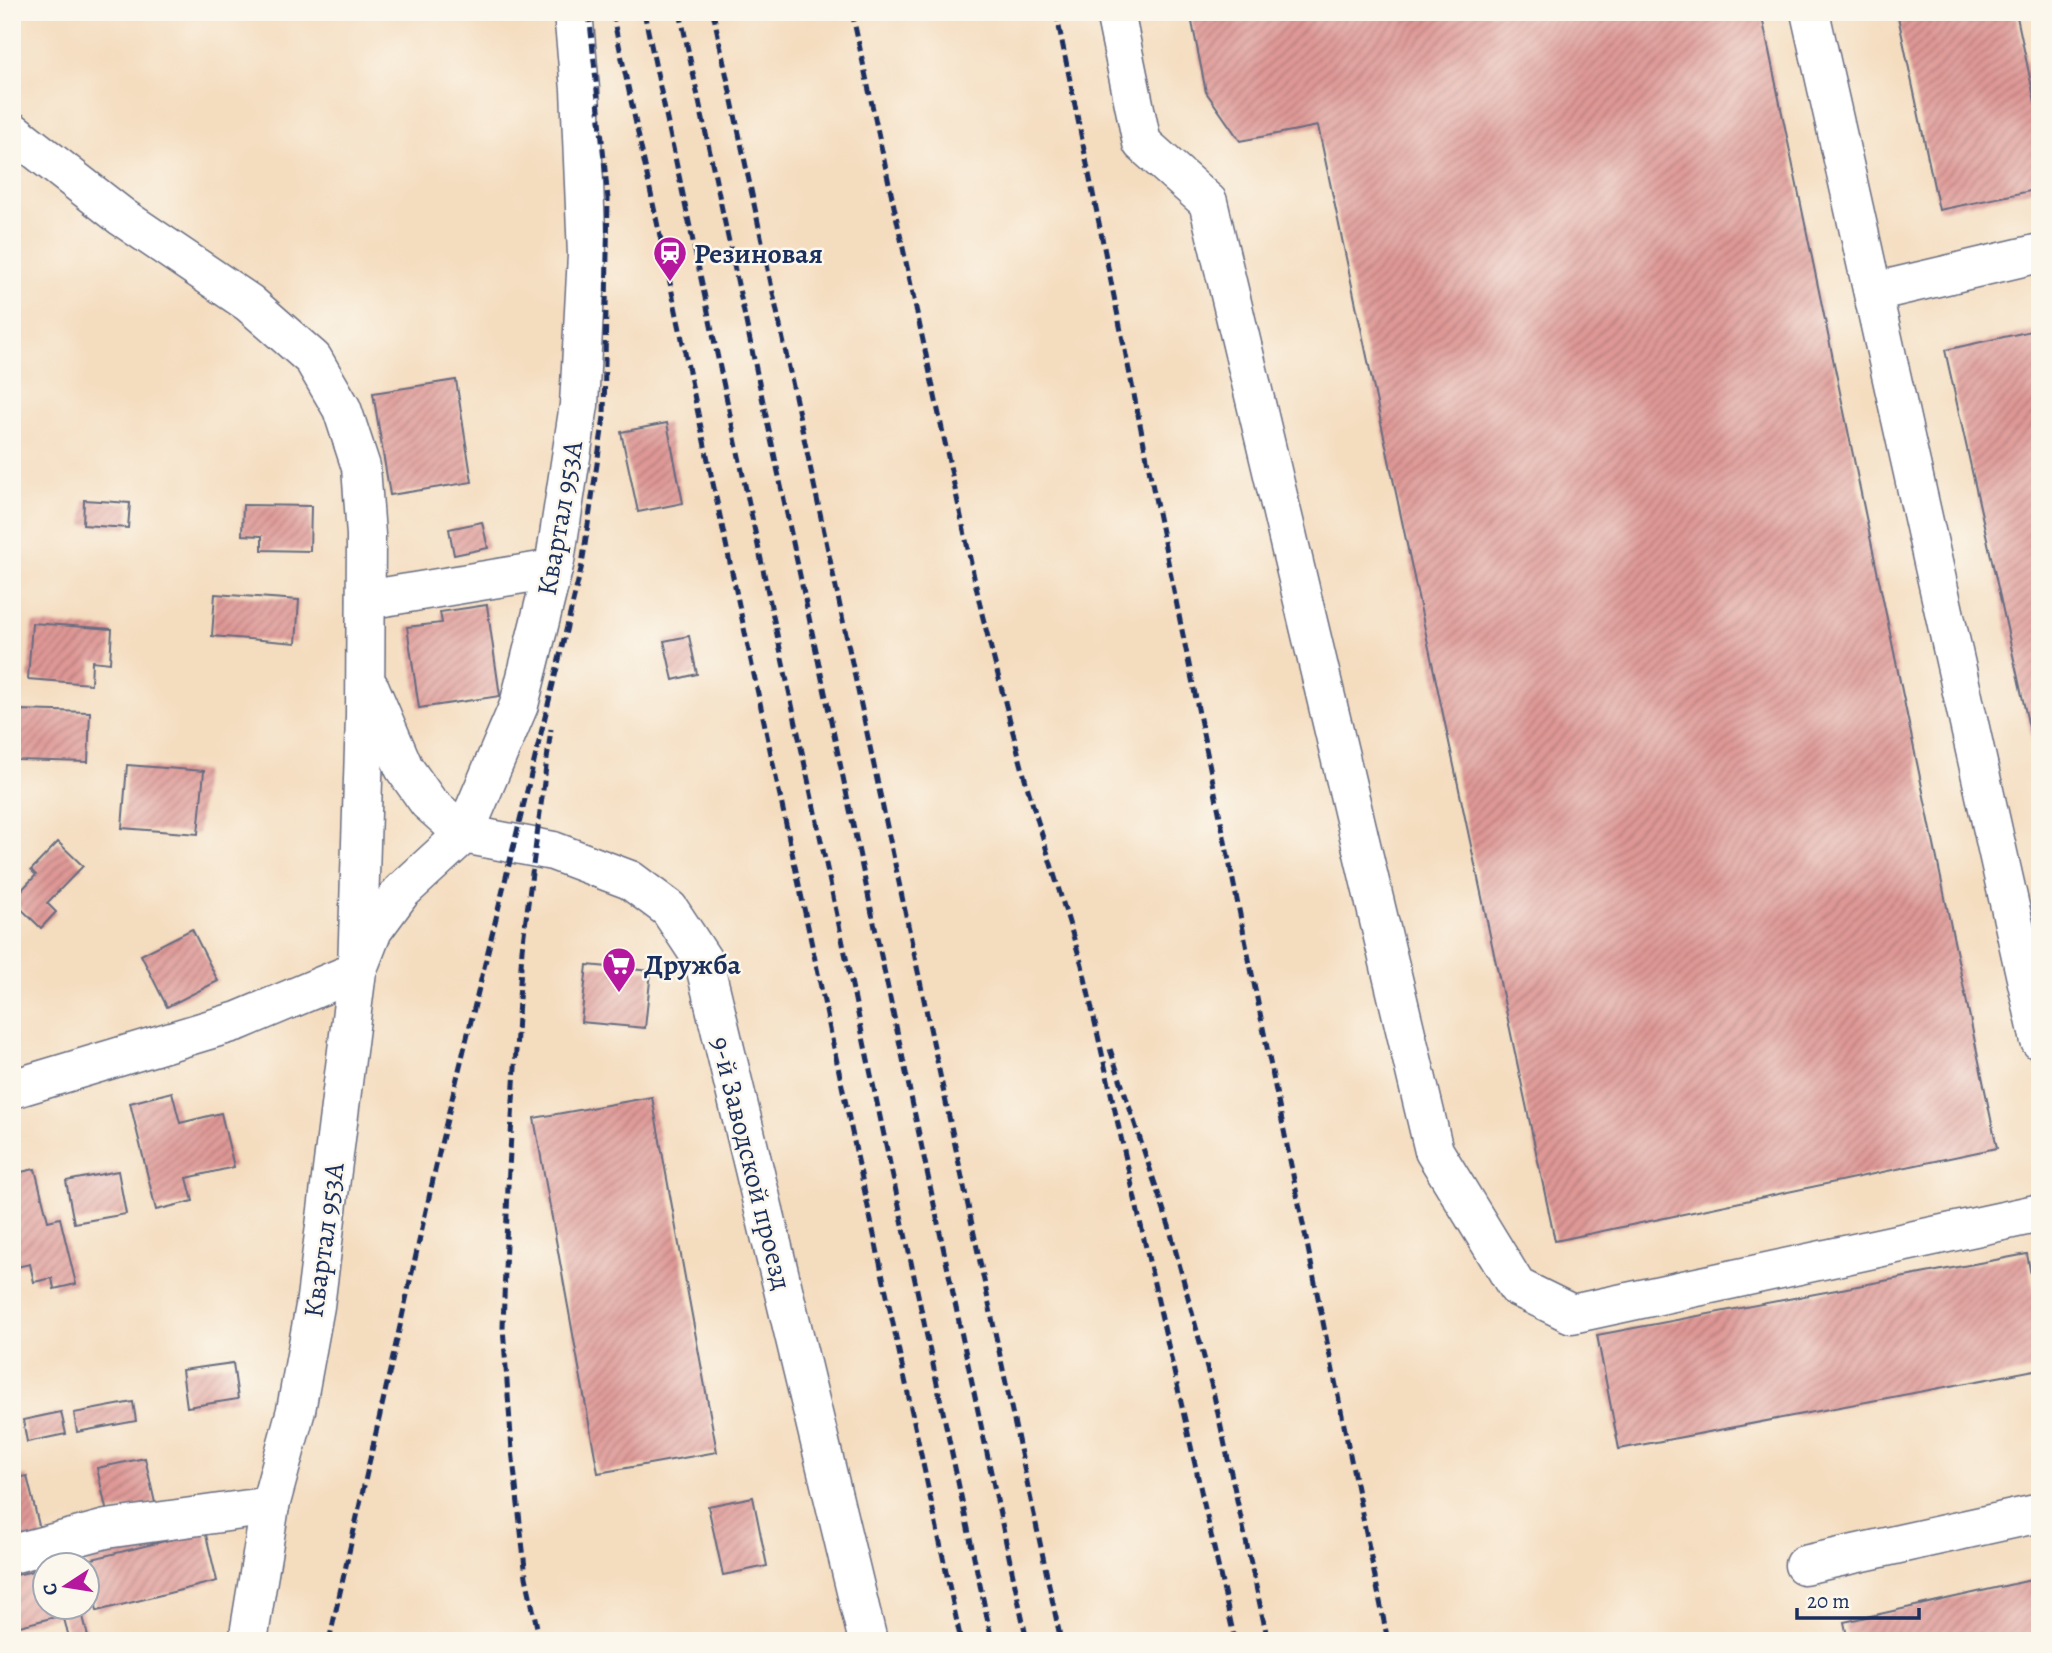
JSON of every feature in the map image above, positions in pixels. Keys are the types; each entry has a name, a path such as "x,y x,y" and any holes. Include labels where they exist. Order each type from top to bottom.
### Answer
{"street":[{"name":"Квартал 953А","path":"357,971 373,930 401,892 464,834 519,705 552,569 579,405 587,255 580,89 573,12"},
{"path":"1115,12 1142,143 1208,202 1434,1151 1517,1287 1572,1314 2040,1213"},
{"path":"1810,12 2040,1041"},
{"name":"Квартал 953А","path":"12,131 122,217 248,303 313,359 342,410 360,467 366,535 366,600 357,971 315,1306 296,1410 270,1506 248,1641"},
{"path":"1874,292 2040,253"},
{"path":"366,600 552,569"},
{"path":"365,677 404,768 428,803 464,834"},
{"name":"9-й Заводской проезд","path":"464,834 553,851 630,880 669,909 704,962 868,1641"},
{"path":"12,1089 239,1020 357,971"},
{"path":"12,1554 106,1529 270,1506"},
{"path":"1804,1566 2040,1513"}],"building":[{"path":"1190,12 1761,12 1997,1148 1555,1241 1318,126 1240,141 1206,92"},
{"path":"1897,12 2016,12 2040,125 2040,189 1939,210"},
{"path":"2040,329 2040,772 2039,772 1945,350"},
{"path":"456,380 472,482 390,495 373,393"},
{"path":"667,423 683,503 638,512 621,432"},
{"path":"84,500 130,503 128,528 83,525"},
{"path":"243,505 311,506 310,551 262,550 262,536 242,535"},
{"path":"482,522 488,548 454,555 449,529"},
{"path":"215,594 299,600 296,643 212,636"},
{"path":"487,605 500,696 419,708 407,627 442,623 440,612"},
{"path":"32,623 112,629 110,663 92,661 91,684 28,679"},
{"path":"689,636 697,674 673,680 664,641"},
{"path":"18,710 90,712 88,762 17,760"},
{"path":"127,765 204,771 198,834 122,828"},
{"path":"58,842 83,866 47,903 56,912 41,928 12,900 36,875 31,870"},
{"path":"192,929 218,981 167,1007 141,955"},
{"path":"587,965 651,971 645,1028 581,1022"},
{"path":"172,1092 180,1123 221,1113 234,1167 187,1178 193,1201 156,1210 130,1103"},
{"path":"652,1097 717,1452 598,1473 534,1118"},
{"path":"35,1169 48,1221 60,1218 76,1284 54,1289 52,1278 34,1282 30,1264 12,1268 12,1174"},
{"path":"118,1171 126,1214 74,1223 66,1181"},
{"path":"2027,1254 2040,1323 2040,1369 1619,1449 1597,1335"},
{"path":"233,1363 238,1399 187,1407 182,1370"},
{"path":"133,1402 136,1421 77,1432 74,1413"},
{"path":"61,1412 66,1434 27,1442 23,1420"},
{"path":"145,1458 155,1503 107,1513 97,1468"},
{"path":"27,1476 42,1538 12,1545 12,1479"},
{"path":"753,1497 767,1566 723,1575 708,1506"},
{"path":"205,1531 217,1581 102,1610 102,1557"},
{"path":"32,1571 32,1622 36,1622 12,1628 12,1576"},
{"path":"2040,1578 2040,1641 1848,1641 1844,1622"},
{"path":"65,1622 84,1622 89,1641 70,1641"}],"railway":[{"path":"329,1641 441,1144 582,565 604,417 608,199 589,12"},
{"path":"612,12 961,1641"},
{"path":"644,12 992,1641"},
{"path":"680,12 1027,1641"},
{"path":"713,12 1061,1641"},
{"path":"852,12 982,614 1027,786 1082,965 1235,1641"},
{"path":"1056,12 1388,1641"},
{"path":"540,1641 526,1577 512,1450 503,1327 522,949 551,729"},
{"path":"1110,1049 1169,1226 1213,1391 1268,1641"}],"place":[{"name":"Резиновая","path":"670,283"},
{"name":"Дружба","path":"619,994"}]}
